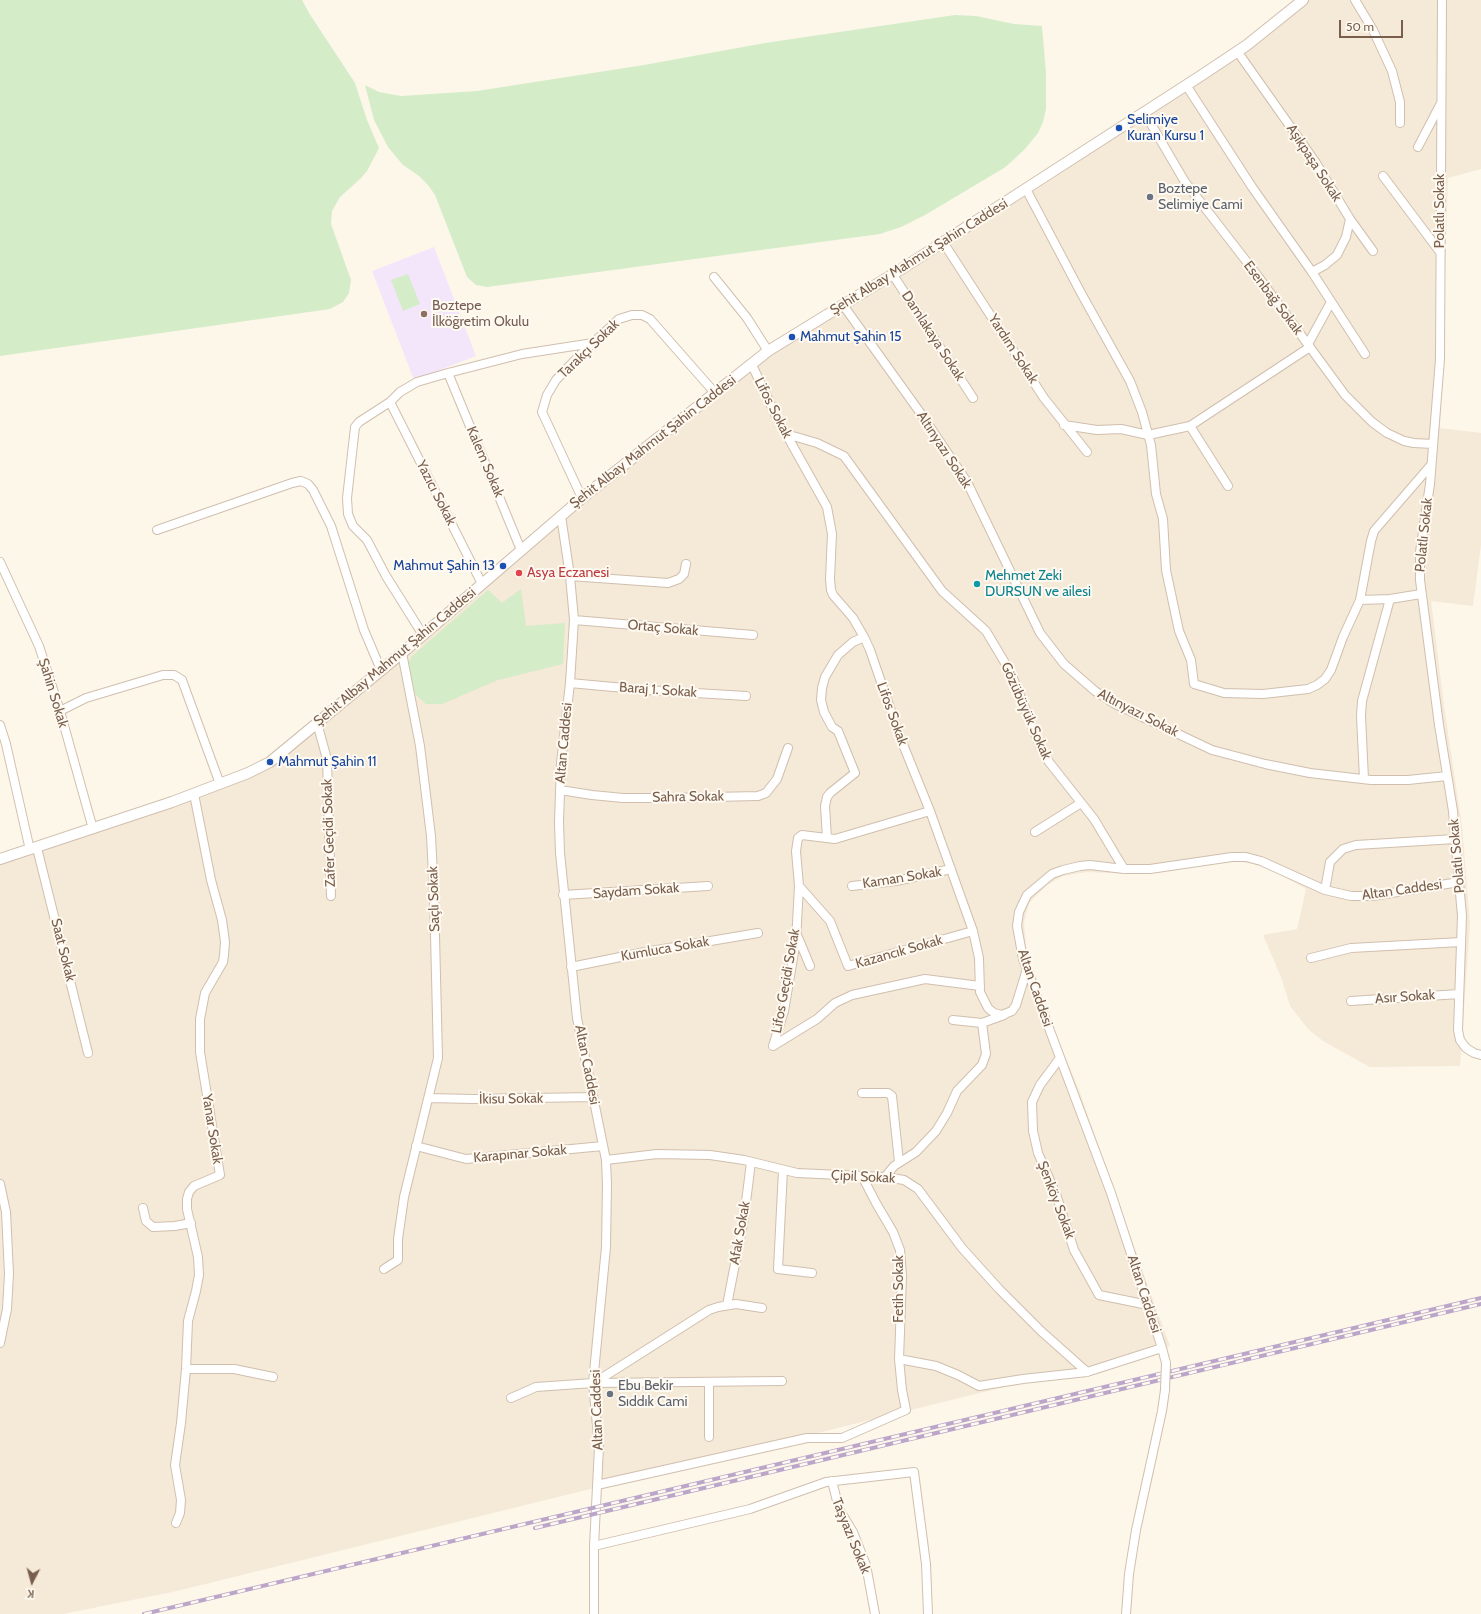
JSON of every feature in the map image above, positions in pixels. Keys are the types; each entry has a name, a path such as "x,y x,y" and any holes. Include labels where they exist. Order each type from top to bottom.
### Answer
{"street":[{"name":"Şehit Albay Mahmut Şahin Caddesi","path":"0,859 34,849 194,794 248,773 270,762 381,670 582,498 768,351 893,275 1186,85 1237,51 1303,0"},
{"path":"1355,0 1373,30 1392,71 1399,97 1400,123"},
{"name":"Polatlı Sokak","path":"1442,0 1440,104 1440,359 1428,497 1420,552 1421,594 1456,839 1462,916 1458,1030 1460,1040 1470,1051 1481,1055"},
{"name":"Aşıkpaşa Sokak","path":"1237,51 1316,163 1350,219 1373,252"},
{"path":"1186,85 1252,187 1312,272 1365,354"},
{"path":"1418,147 1440,104"},
{"name":"Esenbağ Sokak","path":"1144,112 1185,182 1257,275 1345,395 1387,434 1414,444 1433,444"},
{"path":"1383,176 1440,252"},
{"path":"1026,189 1130,381 1142,412 1148,435 1156,494 1163,519 1166,570 1179,631 1191,660 1194,684 1214,691 1242,694 1301,691 1317,686 1325,679 1331,670 1343,637 1360,600 1374,531 1431,465"},
{"path":"1312,272 1325,265 1337,255 1346,237 1350,219"},
{"name":"Yardım Sokak","path":"943,242 1044,398 1087,452"},
{"name":"Damlakaya Sokak","path":"893,275 973,398"},
{"path":"714,278 747,318 768,351"},
{"path":"1064,425 1091,430 1121,429 1148,435 1190,426 1309,345 1331,302"},
{"name":"Altınyazı Sokak","path":"843,306 924,418 967,482 1034,623 1053,652 1076,676 1095,691 1115,704 1212,750 1238,758 1288,769 1364,779 1408,780 1447,776"},
{"name":"Tarakçı Sokak","path":"582,498 542,412 547,394 556,380 615,322 623,317 632,315 646,317 654,322 715,393"},
{"path":"422,635 386,576 367,540 353,526 348,514 347,498 356,427 359,422 390,402 400,392 418,382 522,354 593,343"},
{"name":"Lifos Sokak","path":"752,365 786,434 827,508 830,516 832,534 831,590 853,618 864,637 900,737 930,811 973,931 979,958 982,998 988,1008 998,1014 1006,1014"},
{"name":"Kalem Sokak","path":"448,373 522,550"},
{"name":"Yazıcı Sokak","path":"390,402 482,584"},
{"path":"1190,426 1228,486"},
{"name":"Gözübüyük Sokak","path":"786,434 817,443 844,456 942,591 986,631 1011,673 1044,755 1053,770 1094,820 1124,869"},
{"path":"157,530 292,483 301,482 308,484 313,490 331,526 364,630 381,670"},
{"name":"Altan Caddesi","path":"561,516 570,576 574,620 570,683 563,736 560,790 560,853 577,1018 606,1160 607,1228 593,1383 599,1447 594,1546 594,1614"},
{"name":"Şahin Sokak","path":"0,562 38,646 60,711 93,829"},
{"path":"570,576 668,583 678,579 684,574 686,564"},
{"path":"1360,600 1390,599 1421,594"},
{"path":"1364,779 1361,716 1362,701 1390,599"},
{"name":"Ortaç Sokak","path":"574,620 753,635"},
{"path":"826,838 825,806 828,797 830,793 855,773 838,731 832,727 824,712 821,700 822,688 825,677 838,655 853,642 864,637"},
{"name":"Saçlı Sokak","path":"384,1269 398,1260 400,1218 438,1058 433,865 424,777 402,652"},
{"path":"60,711 86,698 162,675 174,675 182,680 220,784"},
{"name":"Baraj 1. Sokak","path":"570,683 646,690 746,696"},
{"name":"Zafer Geçidi Sokak","path":"317,723 327,759 330,896"},
{"name":"Saat Sokak","path":"0,725 88,1053"},
{"name":"Sahra Sokak","path":"560,790 623,798 689,798 761,795 766,793 777,779 788,748"},
{"name":"Yanar Sokak","path":"176,1523 180,1513 181,1500 175,1465 186,1370 188,1321 199,1275 198,1256 187,1204 189,1192 194,1186 220,1175 200,1052 200,1019 205,993 222,962 225,948 222,920 211,880 194,794"},
{"path":"1035,832 1081,803"},
{"name":"Lifos Geçidi Sokak","path":"930,811 836,839 802,835 798,838 796,851 799,886 797,935 784,1011 773,1046 817,1019 835,1003 852,995 925,979 980,986"},
{"path":"1325,890 1330,862 1343,849 1356,845 1456,839"},
{"name":"Altan Caddesi","path":"1126,1614 1129,1574 1136,1530 1162,1411 1165,1390 1166,1363 1111,1193 1027,968 1020,946 1018,926 1019,912 1027,895 1046,878 1069,868 1090,865 1124,869 1159,868 1225,858 1246,857 1261,861 1325,890 1351,896 1373,896 1459,882"},
{"name":"Kaman Sokak","path":"852,886 896,881 951,869"},
{"name":"Saydam Sokak","path":"564,895 708,886"},
{"name":"Kazancık Sokak","path":"799,886 830,921 848,966 973,931"},
{"name":"Kumluca Sokak","path":"571,966 758,933"},
{"path":"797,935 810,966"},
{"path":"1311,958 1351,948 1461,942"},
{"path":"953,1020 982,1023 1006,1014 1015,1008 1027,968"},
{"name":"Asır Sokak","path":"1351,1001 1459,994"},
{"path":"885,1177 890,1169 916,1152 936,1131 947,1113 957,1091 982,1065 986,1054 982,1023"},
{"name":"Şenköy Sokak","path":"1060,1058 1040,1085 1032,1102 1033,1131 1038,1153 1056,1194 1074,1250 1099,1295 1148,1305"},
{"path":"862,1093 888,1093 892,1096 899,1162"},
{"name":"İkisu Sokak","path":"429,1098 473,1099 593,1097"},
{"name":"Karapınar Sokak","path":"416,1146 466,1159 603,1146"},
{"name":"Çipil Sokak","path":"606,1160 657,1154 692,1154 727,1157 783,1170 808,1174 885,1177 904,1180 918,1189 962,1248 980,1269 1030,1320 1087,1372"},
{"name":"Afak Sokak","path":"727,1305 744,1218 751,1162"},
{"path":"783,1170 778,1269 812,1273"},
{"name":"Fetih Sokak","path":"597,1485 807,1438 842,1438 906,1410 902,1390 899,1359 902,1276 900,1250 893,1232 862,1176"},
{"path":"0,1184 6,1212 9,1274 7,1309 0,1343"},
{"path":"143,1208 146,1221 153,1227 175,1226 191,1223"},
{"path":"593,1383 701,1315 718,1307 744,1304 762,1308"},
{"path":"899,1359 936,1366 979,1386 1023,1379 1087,1372 1162,1348"},
{"path":"186,1370 234,1369 273,1377"},
{"path":"510,1398 536,1387 593,1383 782,1381"},
{"path":"709,1382 709,1437"},
{"path":"594,1546 750,1509 826,1482 914,1472 926,1564 928,1614"},
{"name":"Taşyazı Sokak","path":"832,1481 839,1509 853,1532 866,1565 875,1614"}],"shaded area":[{"path":"1305,0 1481,0 1481,169 1448,178 1440,428 1481,433 1481,545 1473,606 1431,601 1444,706 1462,826 1470,924 1460,1066 1370,1067 1323,1041 1308,1029 1290,1006 1281,977 1263,935 1297,929 1306,889 1272,870 1249,863 1231,861 1156,873 1131,874 1087,872 1063,876 1047,885 1029,904 1024,922 1026,949 1037,979 1042,1000 1079,1090 1170,1346 177,1591 63,1614 0,1614 0,864 49,849 229,785 271,762 371,685 603,487 754,364 880,288 1054,178 1215,66"},
{"name":"Boztepe İlköğretim Okulu","path":"434,247 476,356 414,380 372,271"}],"green space":[{"path":"0,0 302,0 355,83 367,120 379,148 367,171 340,197 332,211 331,224 351,280 349,293 343,302 330,309 0,356"},
{"path":"955,15 976,16 1014,24 1042,26 1046,73 1046,109 1043,122 1038,133 1025,149 1011,162 1004,168 925,215 901,227 880,234 487,287 476,285 467,277 435,195 428,185 419,176 403,165 388,147 374,120 365,85 379,92 401,96 477,91 644,65 765,43"},
{"path":"408,274 420,304 403,311 391,280"},
{"path":"521,589 526,626 565,623 563,664 498,680 442,704 426,704 415,694 409,665 411,657 488,590 502,603"}],"railway":[{"path":"144,1614 1481,1298"},
{"path":"535,1528 1481,1304"}],"place":[{"name":"Selimiye Kuran Kursu 1","path":"1119,128"},
{"name":"Boztepe Selimiye Cami","path":"1150,197"},
{"name":"Boztepe İlköğretim Okulu","path":"424,314"},
{"name":"Mahmut Şahin 15","path":"792,337"},
{"name":"Mahmut Şahin 13","path":"503,566"},
{"name":"Asya Eczanesi","path":"519,573"},
{"name":"Mehmet Zeki DURSUN ve ailesi","path":"977,584"},
{"name":"Mahmut Şahin 11","path":"270,762"},
{"name":"Ebu Bekir Sıddık Cami","path":"610,1394"}]}
